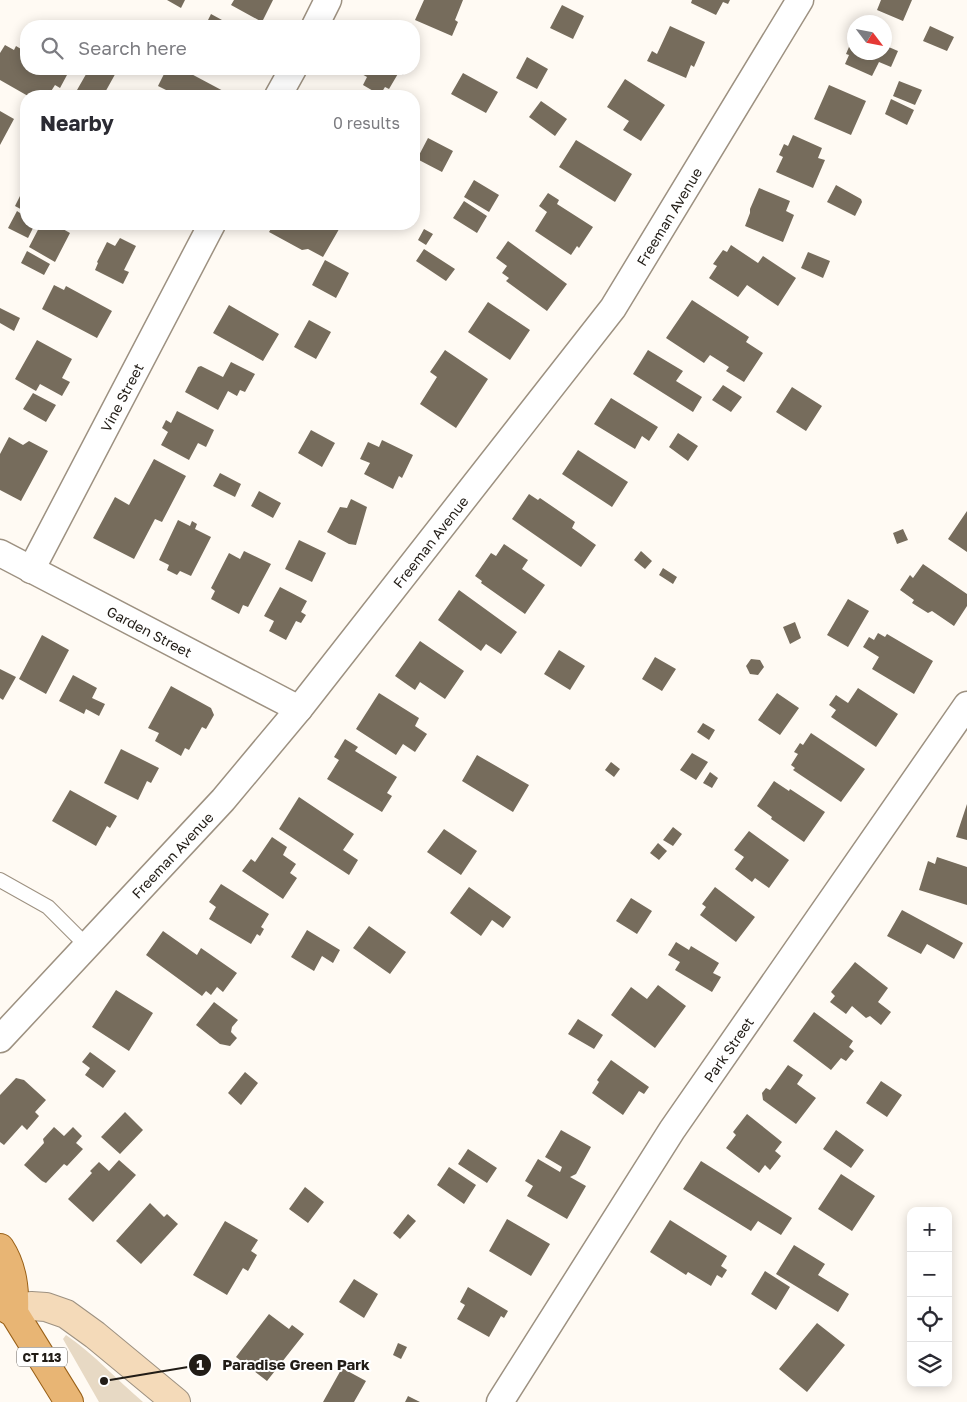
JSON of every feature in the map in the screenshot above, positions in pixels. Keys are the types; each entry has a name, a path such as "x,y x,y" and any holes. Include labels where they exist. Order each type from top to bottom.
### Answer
{"main road":[{"path":"0,1248 11,1272 15,1290 7,1309 31,1306 46,1307 66,1314 95,1335 176,1402"},
{"name":"CT 113","path":"7,1309 69,1402"}],"street":[{"path":"318,20 328,0"},
{"name":"Freeman Avenue","path":"0,1039 222,800 299,709 613,308 800,0"},
{"path":"281,90 289,75"},
{"name":"Vine Street","path":"30,570 209,230"},
{"name":"Garden Street","path":"0,553 299,709"},
{"name":"Park Street","path":"500,1402 672,1130 967,705"}],"lane":[{"path":"0,880 48,907 87,946"}],"shaded area":[{"path":"66,1335 96,1359 143,1402 99,1402 63,1339"}],"building":[{"path":"167,0 185,0 181,8"},
{"path":"234,0 273,0 263,20 258,20 231,5"},
{"path":"424,0 463,0 455,20 458,22 452,36 420,22 420,20 415,20"},
{"path":"692,0 730,0 728,4 723,2 716,15 691,3"},
{"path":"881,0 912,0 903,21 877,10"},
{"path":"562,5 584,16 573,39 550,28"},
{"path":"211,14 222,20 208,20"},
{"path":"670,26 705,42 694,67 691,65 686,78 647,61 652,51 657,54"},
{"path":"930,26 954,37 947,51 923,41"},
{"path":"5,45 14,50 16,46 20,48 20,75 67,75 60,88 55,85 52,90 20,91 0,80 0,53"},
{"path":"892,48 898,51 891,67 879,62 872,76 845,64 847,60 892,60"},
{"path":"527,57 548,69 537,89 516,78"},
{"path":"463,73 498,92 486,113 451,94"},
{"path":"86,75 115,75 106,90 77,90"},
{"path":"164,75 193,75 221,90 166,90 158,86"},
{"path":"364,75 397,75 389,89 385,87 383,90 372,90 363,85 367,77"},
{"path":"625,79 665,105 641,141 623,130 629,121 607,107"},
{"path":"899,81 922,90 915,105 893,96"},
{"path":"829,85 866,101 851,135 814,119"},
{"path":"891,99 914,110 907,125 885,114"},
{"path":"541,101 567,119 555,136 529,117"},
{"path":"0,111 14,119 0,145"},
{"path":"793,135 822,148 818,158 825,160 813,188 776,172 783,157 779,155 784,144 788,146"},
{"path":"428,138 453,151 442,172 420,161 420,153"},
{"path":"576,140 632,174 615,202 559,167"},
{"path":"474,180 499,195 489,212 464,197"},
{"path":"836,185 861,199 862,202 855,216 827,202"},
{"path":"759,188 790,201 786,211 794,215 783,242 745,226"},
{"path":"548,193 559,200 557,204 593,227 579,248 577,246 571,255 535,231 547,212 539,206"},
{"path":"20,196 20,209 15,206"},
{"path":"464,201 487,216 477,233 453,218"},
{"path":"17,211 20,213 20,230 32,230 28,238 8,228"},
{"path":"424,229 433,234 426,245 418,240"},
{"path":"38,230 65,230 70,233 55,262 29,247"},
{"path":"270,230 339,230 323,257 308,249 302,250 269,232"},
{"path":"120,238 136,246 124,270 129,272 123,284 95,270 107,242 115,246"},
{"path":"508,241 567,284 547,311 506,281 509,278 502,273 507,266 496,258"},
{"path":"731,245 758,263 763,256 796,278 778,306 747,285 738,297 709,278 717,266 713,264 723,250 727,252"},
{"path":"424,249 455,269 446,281 416,261"},
{"path":"27,251 50,264 44,275 21,263"},
{"path":"808,252 830,261 823,278 801,268"},
{"path":"325,260 349,273 336,298 312,285"},
{"path":"54,285 64,290 66,286 112,311 97,338 42,309"},
{"path":"692,300 749,337 746,342 763,353 744,382 726,371 729,367 710,355 704,363 666,338"},
{"path":"488,302 530,330 510,360 468,332"},
{"path":"229,305 279,334 263,361 213,333"},
{"path":"0,308 20,318 14,331 0,323"},
{"path":"309,320 331,332 316,359 294,347"},
{"path":"37,340 72,359 62,378 70,382 62,396 40,384 36,391 15,379"},
{"path":"445,350 488,379 456,428 420,404 437,377 430,372"},
{"path":"648,350 683,371 676,381 702,397 693,412 633,374"},
{"path":"231,362 255,374 245,392 240,390 237,396 228,391 218,410 185,392 198,367 201,366 223,377"},
{"path":"723,385 742,397 731,412 712,400"},
{"path":"792,387 822,406 806,431 776,412"},
{"path":"33,393 56,405 46,422 23,409"},
{"path":"611,398 658,427 649,441 642,436 635,449 594,424"},
{"path":"177,411 214,430 206,447 198,443 189,460 161,445 168,432 162,428 166,420 171,423"},
{"path":"311,430 335,443 322,467 298,453"},
{"path":"678,433 698,446 688,461 669,447"},
{"path":"9,437 23,445 29,441 48,451 21,501 0,490 0,454"},
{"path":"382,440 413,455 402,478 399,476 393,489 364,474 370,463 360,459 368,442 379,447"},
{"path":"578,450 628,482 612,507 562,474"},
{"path":"154,459 186,476 162,522 155,519 134,559 93,538 115,497 129,505"},
{"path":"220,473 241,484 235,497 213,486"},
{"path":"259,491 281,503 273,518 251,506"},
{"path":"529,494 538,500 540,498 575,522 572,528 596,545 581,567 512,519"},
{"path":"351,499 367,507 356,545 349,544 327,532 340,507 347,508"},
{"path":"967,511 967,552 948,539"},
{"path":"178,520 190,526 192,521 197,524 195,529 211,537 191,576 180,571 177,575 167,570 169,565 159,560"},
{"path":"903,529 908,540 897,544 893,533"},
{"path":"299,540 326,553 312,582 285,569"},
{"path":"504,544 528,560 522,569 545,585 525,614 481,583 482,581 475,576 491,553 496,556"},
{"path":"244,551 271,564 248,607 243,605 239,614 211,599 215,591 211,588 229,553 240,559"},
{"path":"641,551 652,561 645,569 634,560"},
{"path":"923,564 967,594 967,606 954,626 932,611 928,613 912,603 914,600 900,590 910,575 913,578"},
{"path":"663,568 677,577 673,584 659,575"},
{"path":"280,587 307,601 301,612 306,615 301,623 296,621 286,640 269,631 274,621 264,616"},
{"path":"459,590 517,632 501,654 486,644 481,651 438,620"},
{"path":"848,599 869,611 848,647 827,635"},
{"path":"795,622 801,638 790,644 783,627"},
{"path":"878,633 885,637 887,634 933,661 914,694 872,669 879,657 863,647 869,637 874,640"},
{"path":"42,635 69,650 46,694 19,679"},
{"path":"420,641 464,671 445,699 420,682 415,690 395,676"},
{"path":"559,650 585,666 570,690 544,674"},
{"path":"655,657 676,669 662,691 642,679"},
{"path":"751,659 760,660 764,667 758,675 750,674 746,666"},
{"path":"0,669 16,677 3,700 0,698"},
{"path":"73,675 97,688 92,698 105,704 99,716 86,709 84,714 59,701"},
{"path":"171,686 211,708 214,715 206,729 202,727 189,750 185,748 181,756 155,741 159,733 148,728"},
{"path":"858,688 898,714 876,747 831,717 836,710 829,705 836,695 848,703"},
{"path":"379,693 419,718 415,726 427,734 415,752 403,744 396,755 356,729"},
{"path":"777,693 799,708 780,735 758,720"},
{"path":"703,723 715,730 709,740 697,732"},
{"path":"811,733 865,769 841,802 793,770 795,768 791,765 798,754 794,752 800,743 803,745"},
{"path":"345,739 358,747 355,751 397,777 387,793 392,796 382,812 327,779 339,760 334,757"},
{"path":"121,749 159,768 151,783 147,781 138,800 104,783"},
{"path":"692,753 708,762 696,780 680,770"},
{"path":"477,755 529,785 513,812 462,781"},
{"path":"611,762 620,769 614,777 605,770"},
{"path":"710,772 718,778 712,788 703,783"},
{"path":"774,781 825,812 804,842 771,819 772,817 757,806"},
{"path":"70,790 117,816 110,828 107,826 96,846 52,821"},
{"path":"299,797 354,834 343,850 358,860 349,875 279,829"},
{"path":"967,804 967,840 956,837"},
{"path":"673,827 682,834 673,846 663,840"},
{"path":"444,829 477,851 461,875 427,852"},
{"path":"749,831 789,860 769,888 755,878 752,882 735,869 744,857 734,850"},
{"path":"272,837 287,847 283,855 296,864 290,873 297,878 283,899 242,871 251,859 255,862"},
{"path":"658,843 667,851 659,860 650,853"},
{"path":"937,857 967,867 967,905 919,890 928,861 935,864"},
{"path":"221,884 269,914 261,927 264,929 260,936 257,934 251,944 209,919 216,907 209,902"},
{"path":"469,887 511,917 503,928 492,920 481,936 450,913"},
{"path":"715,887 755,917 736,942 700,915 706,907 702,904"},
{"path":"631,898 652,911 637,934 616,921"},
{"path":"902,910 963,943 954,959 927,944 921,954 887,936"},
{"path":"369,926 406,952 390,974 353,948"},
{"path":"307,930 340,950 333,963 322,956 314,971 291,957"},
{"path":"163,931 197,955 201,948 237,973 223,992 217,987 211,995 206,991 202,996 146,955"},
{"path":"676,942 689,950 691,946 719,963 713,973 721,977 712,992 675,970 680,962 668,955"},
{"path":"855,962 888,988 878,1002 891,1012 881,1025 870,1016 866,1018 852,1006 846,1014 830,1002 835,996 831,992"},
{"path":"658,985 686,1006 655,1048 611,1015 631,987 647,999"},
{"path":"116,990 153,1013 129,1051 92,1027"},
{"path":"214,1002 238,1020 232,1027 231,1032 237,1038 230,1046 220,1044 196,1025"},
{"path":"814,1012 853,1041 849,1047 854,1051 846,1061 841,1058 831,1070 793,1041"},
{"path":"578,1019 603,1035 594,1049 568,1034"},
{"path":"90,1052 116,1071 103,1088 85,1075 90,1068 82,1062"},
{"path":"611,1060 649,1087 644,1094 639,1091 623,1115 592,1093 599,1082 597,1080"},
{"path":"788,1065 803,1075 797,1084 816,1098 796,1124 763,1100 762,1093 766,1088 770,1090"},
{"path":"245,1072 258,1083 241,1105 228,1093"},
{"path":"16,1078 24,1080 46,1100 35,1112 39,1116 27,1130 22,1125 4,1145 0,1142 0,1095"},
{"path":"881,1081 902,1095 887,1117 866,1103"},
{"path":"125,1112 143,1130 120,1154 101,1137"},
{"path":"747,1114 782,1142 775,1151 781,1156 770,1170 765,1165 759,1173 726,1148 736,1135 733,1132"},
{"path":"54,1127 64,1136 73,1127 82,1136 76,1143 83,1149 67,1166 64,1164 46,1183 24,1165 44,1143 43,1139"},
{"path":"561,1130 591,1147 576,1174 570,1177 586,1186 567,1219 527,1196 533,1186 525,1181 538,1159 560,1172 562,1167 545,1157"},
{"path":"836,1130 864,1150 851,1168 823,1149"},
{"path":"468,1149 497,1168 487,1183 458,1164"},
{"path":"119,1160 136,1175 93,1222 68,1199 92,1173 90,1171 99,1162 109,1171"},
{"path":"701,1161 792,1218 781,1235 758,1221 751,1231 683,1189"},
{"path":"449,1167 476,1185 464,1204 437,1185"},
{"path":"841,1174 875,1196 852,1231 818,1209"},
{"path":"305,1187 324,1202 308,1223 289,1209"},
{"path":"150,1203 164,1217 167,1214 178,1224 141,1264 116,1241"},
{"path":"408,1214 416,1221 400,1239 393,1233"},
{"path":"507,1219 550,1244 531,1276 489,1251"},
{"path":"670,1220 727,1256 721,1266 727,1270 722,1278 717,1275 711,1286 688,1272 686,1275 650,1252"},
{"path":"225,1221 258,1240 251,1251 257,1255 248,1271 243,1268 227,1295 193,1275"},
{"path":"794,1245 825,1264 818,1275 849,1294 838,1312 776,1274"},
{"path":"765,1271 790,1287 776,1310 751,1294"},
{"path":"354,1279 378,1294 364,1318 339,1302"},
{"path":"468,1287 508,1311 504,1318 501,1316 489,1337 457,1319 465,1305 460,1302"},
{"path":"269,1314 289,1329 292,1325 304,1334 267,1381 236,1357"},
{"path":"817,1323 845,1345 807,1392 779,1369"},
{"path":"398,1343 407,1347 401,1359 393,1355"},
{"path":"342,1368 366,1381 354,1402 323,1402"},
{"path":"408,1396 420,1402 405,1402"}],"place":[{"name":"Paradise Green Park","path":"104,1381"}]}
